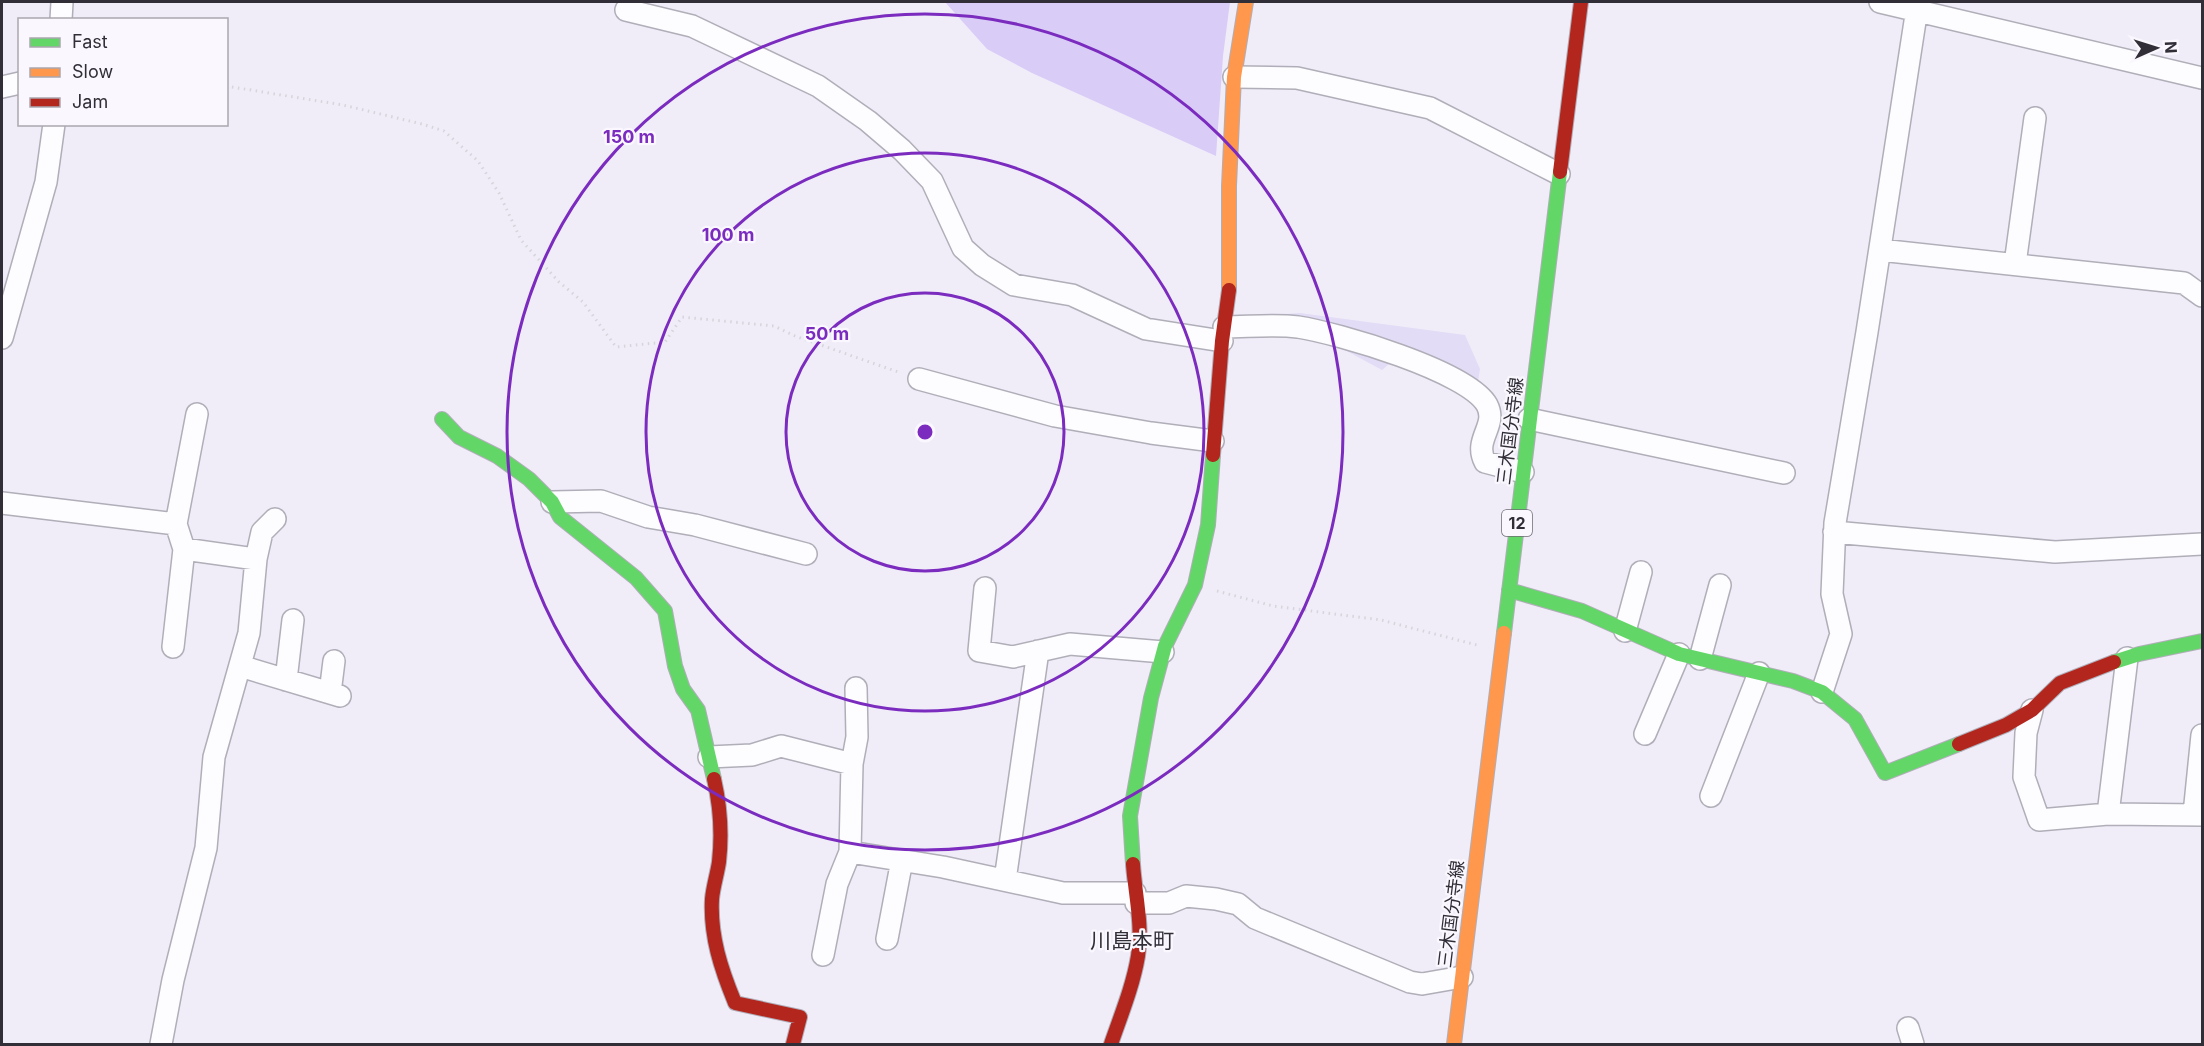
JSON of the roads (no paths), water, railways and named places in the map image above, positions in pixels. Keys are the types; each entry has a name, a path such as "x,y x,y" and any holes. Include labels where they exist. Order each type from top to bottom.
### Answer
{"street":[{"path":"61,18 62,2"},
{"path":"1111,1044 1138,955 1139,925 1130,816 1152,698 1163,652 1195,585 1208,525 1213,441 1230,284 1229,186 1234,77 1246,2"},
{"name":"三木国分寺線","path":"1454,1044 1581,2"},
{"path":"1880,2 1917,6 2202,78"},
{"path":"1822,692 1841,634 1832,594 1834,532 1917,6"},
{"path":"626,10 692,26 818,86 868,121 902,150 932,182 963,248 982,265 1014,285 1072,295 1146,329 1223,334 1295,327 1337,334 1439,371 1486,402 1490,423 1482,440 1480,453 1485,462 1523,472"},
{"path":"1234,77 1297,78 1430,108 1559,174"},
{"path":"2,87 18,83"},
{"path":"2015,264 2035,118"},
{"path":"2,338 46,182 54,126"},
{"path":"1880,250 2184,283 2202,296"},
{"path":"920,379 1055,416 1213,441"},
{"path":"173,646 184,549 176,524 197,414"},
{"path":"442,418 459,437 496,456 529,479 552,502 560,517 636,578 665,612 675,666 683,689 698,710 719,801 719,860 712,898 713,925 722,972 735,1003 800,1017 793,1044"},
{"path":"1529,419 1784,473"},
{"path":"552,502 601,501 648,517 695,525 806,554"},
{"path":"2,503 176,524"},
{"path":"161,1044 173,980 206,848 214,757 249,633 256,559 262,532 275,519"},
{"path":"1834,532 2055,552 2202,544"},
{"path":"184,549 256,559"},
{"path":"1625,630 1641,572"},
{"path":"1700,659 1720,585"},
{"path":"985,588 980,651 1012,657 1070,644 1163,652"},
{"path":"1509,590 1582,611 1679,654 1792,681 1822,692 1855,719 1885,773 2006,725 2032,710 2060,683 2085,672 2127,658 2202,641"},
{"path":"286,680 293,620"},
{"path":"1005,880 1038,651"},
{"path":"1645,734 1679,654"},
{"path":"2108,814 2127,658"},
{"path":"240,666 335,694 334,661"},
{"path":"1711,796 1759,673"},
{"path":"823,955 837,884 850,852 852,765 857,736 856,688"},
{"path":"2032,710 2026,733 2024,777 2039,820 2108,814 2198,815 2202,735"},
{"path":"709,757 752,755 781,746 852,765"},
{"path":"850,852 943,867 1063,893 1136,898 1169,903 1186,896 1216,899 1238,904 1255,918 1410,982 1422,984 1462,977"},
{"path":"887,939 902,860"}],"district":[{"name":"川島本町","path":"1132,940"}]}
